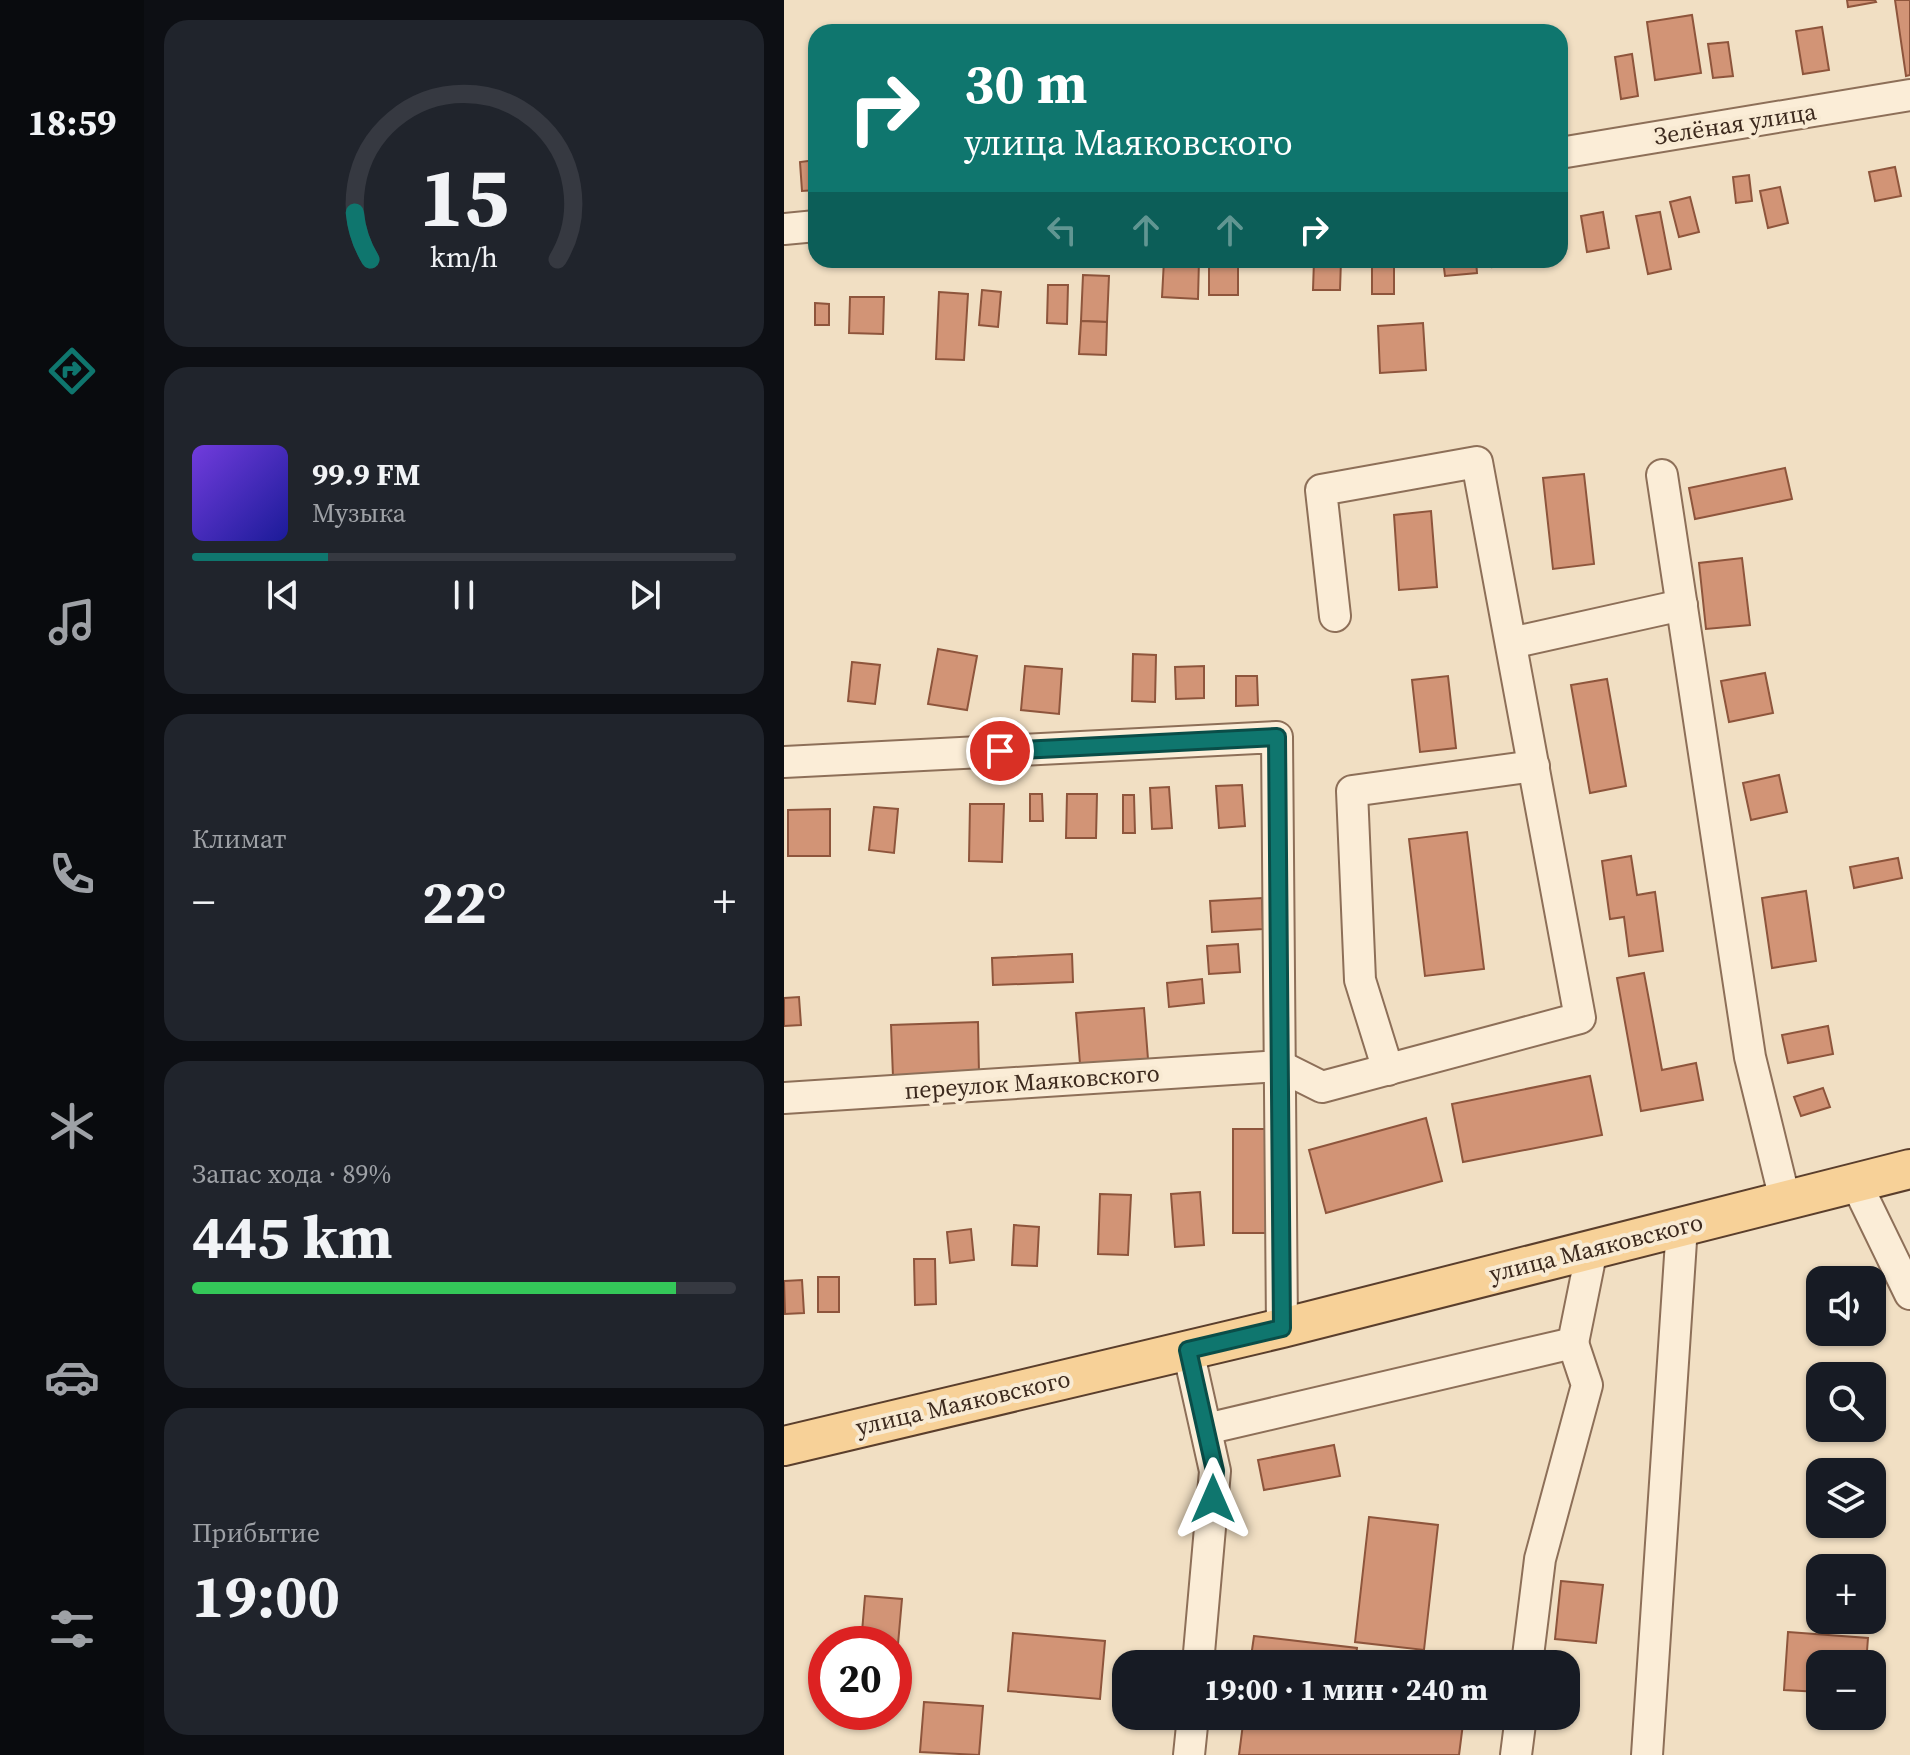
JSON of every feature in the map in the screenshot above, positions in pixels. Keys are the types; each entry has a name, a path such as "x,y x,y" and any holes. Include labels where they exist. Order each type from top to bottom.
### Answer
{"main road":[{"name":"улица Маяковского","path":"784,1446 1282,1328 1910,1169"}],"street":[{"name":"Зелёная улица","path":"1568,152 1910,95"},
{"path":"784,229 808,227"},
{"path":"1280,1066 1322,1087 1580,1018 1477,462 1321,490 1335,616"},
{"path":"1662,475 1750,1057 1785,1200"},
{"path":"1511,643 1682,605"},
{"path":"784,762 1277,737 1282,1328"},
{"path":"1388,1070 1360,980 1352,791 1534,766"},
{"name":"переулок Маяковского","path":"784,1098 1280,1066"},
{"path":"1856,1183 1910,1294"},
{"path":"1647,1755 1682,1226"},
{"path":"1529,1650 1540,1559 1587,1385 1573,1343 1592,1249"},
{"path":"1206,1429 1573,1343"},
{"path":"1188,1350 1215,1471 1199,1650"},
{"path":"1189,1755 1192,1730"},
{"path":"1516,1755 1519,1730"}],"building":[{"path":"1847,0 1875,0 1876,2 1848,7"},
{"path":"1895,0 1910,0 1910,75 1906,76"},
{"path":"1692,15 1701,73 1655,80 1647,22"},
{"path":"1822,27 1829,70 1803,74 1796,31"},
{"path":"1728,42 1733,76 1713,78 1708,44"},
{"path":"1632,54 1638,96 1621,99 1615,57"},
{"path":"808,161 808,191 802,191 800,162"},
{"path":"1895,167 1901,196 1875,201 1869,172"},
{"path":"1749,175 1752,201 1736,203 1733,177"},
{"path":"1780,187 1788,223 1768,228 1760,191"},
{"path":"1690,197 1699,232 1679,237 1670,202"},
{"path":"1603,212 1609,248 1587,252 1581,216"},
{"path":"1660,212 1671,269 1648,274 1636,216"},
{"path":"1164,268 1199,268 1198,299 1162,297"},
{"path":"1209,268 1238,268 1238,295 1209,295"},
{"path":"1314,268 1341,268 1340,290 1313,290"},
{"path":"1372,268 1394,268 1394,294 1372,294"},
{"path":"1444,268 1477,268 1477,273 1445,276"},
{"path":"1083,275 1109,276 1107,322 1081,321"},
{"path":"1048,285 1068,285 1067,324 1047,323"},
{"path":"982,290 1001,292 998,327 979,325"},
{"path":"939,292 968,294 964,360 936,359"},
{"path":"850,297 884,297 883,334 849,333"},
{"path":"815,303 829,304 829,325 815,325"},
{"path":"1081,321 1107,322 1106,355 1079,354"},
{"path":"1423,323 1426,370 1380,373 1378,326"},
{"path":"1785,468 1792,499 1695,519 1689,488"},
{"path":"1584,474 1594,564 1553,569 1543,478"},
{"path":"1431,511 1437,587 1399,590 1394,515"},
{"path":"1742,558 1750,625 1706,629 1699,563"},
{"path":"938,649 977,656 967,710 928,704"},
{"path":"1133,654 1156,655 1155,702 1132,701"},
{"path":"852,662 880,665 875,704 848,701"},
{"path":"1025,666 1062,669 1059,714 1021,710"},
{"path":"1204,666 1204,698 1176,699 1175,667"},
{"path":"1765,673 1773,713 1729,722 1721,681"},
{"path":"1236,676 1257,676 1258,705 1236,706"},
{"path":"1448,676 1456,748 1420,752 1412,680"},
{"path":"1607,679 1626,786 1590,793 1571,685"},
{"path":"1779,775 1787,812 1751,820 1743,783"},
{"path":"1242,785 1245,826 1219,828 1216,786"},
{"path":"1169,787 1172,828 1152,829 1150,788"},
{"path":"1030,794 1042,794 1043,821 1030,821"},
{"path":"1067,794 1097,794 1096,838 1066,838"},
{"path":"1123,795 1134,795 1135,833 1123,833"},
{"path":"970,804 1004,804 1002,862 969,861"},
{"path":"874,807 898,809 894,853 869,850"},
{"path":"830,809 830,856 788,856 788,810"},
{"path":"1467,832 1484,969 1425,976 1409,839"},
{"path":"1631,856 1637,895 1655,892 1663,951 1629,956 1624,917 1610,919 1602,861"},
{"path":"1898,858 1902,878 1854,888 1850,867"},
{"path":"1806,891 1816,961 1772,968 1762,898"},
{"path":"1262,898 1263,929 1212,932 1210,901"},
{"path":"1238,944 1240,972 1209,974 1207,946"},
{"path":"1072,954 1073,982 993,985 992,958"},
{"path":"1644,973 1662,1070 1696,1063 1703,1100 1641,1111 1617,978"},
{"path":"1202,979 1204,1003 1169,1007 1167,983"},
{"path":"799,997 801,1025 784,1026 784,998"},
{"path":"1144,1008 1148,1059 1080,1064 1076,1013"},
{"path":"978,1022 979,1074 893,1077 891,1025"},
{"path":"1828,1026 1833,1054 1788,1063 1782,1035"},
{"path":"1590,1076 1602,1135 1463,1162 1452,1104"},
{"path":"1823,1088 1830,1107 1801,1116 1794,1097"},
{"path":"1426,1118 1442,1181 1326,1213 1309,1150"},
{"path":"1233,1129 1268,1129 1267,1233 1233,1233"},
{"path":"1200,1192 1204,1245 1175,1247 1171,1194"},
{"path":"1100,1194 1131,1195 1128,1255 1098,1254"},
{"path":"1014,1225 1039,1227 1037,1266 1012,1265"},
{"path":"971,1229 974,1260 950,1263 947,1232"},
{"path":"914,1259 935,1259 936,1304 915,1305"},
{"path":"818,1277 839,1277 839,1312 818,1312"},
{"path":"802,1280 804,1313 785,1314 784,1281"},
{"path":"1334,1445 1340,1476 1264,1490 1258,1460"},
{"path":"1369,1517 1438,1525 1424,1650 1355,1642"},
{"path":"1561,1581 1603,1585 1596,1643 1555,1639"},
{"path":"865,1596 902,1599 900,1626 862,1626"},
{"path":"1788,1632 1868,1638 1867,1650 1806,1650 1806,1691 1784,1690"},
{"path":"1013,1633 1105,1641 1100,1699 1008,1691"},
{"path":"1254,1636 1357,1648 1357,1650 1252,1650"},
{"path":"924,1702 983,1706 979,1755 920,1752"},
{"path":"1242,1730 1462,1730 1459,1755 1239,1755"}],"route":[{"path":"1000,751 1277,737 1282,1328 1188,1350 1215,1471 1213,1499"}]}
